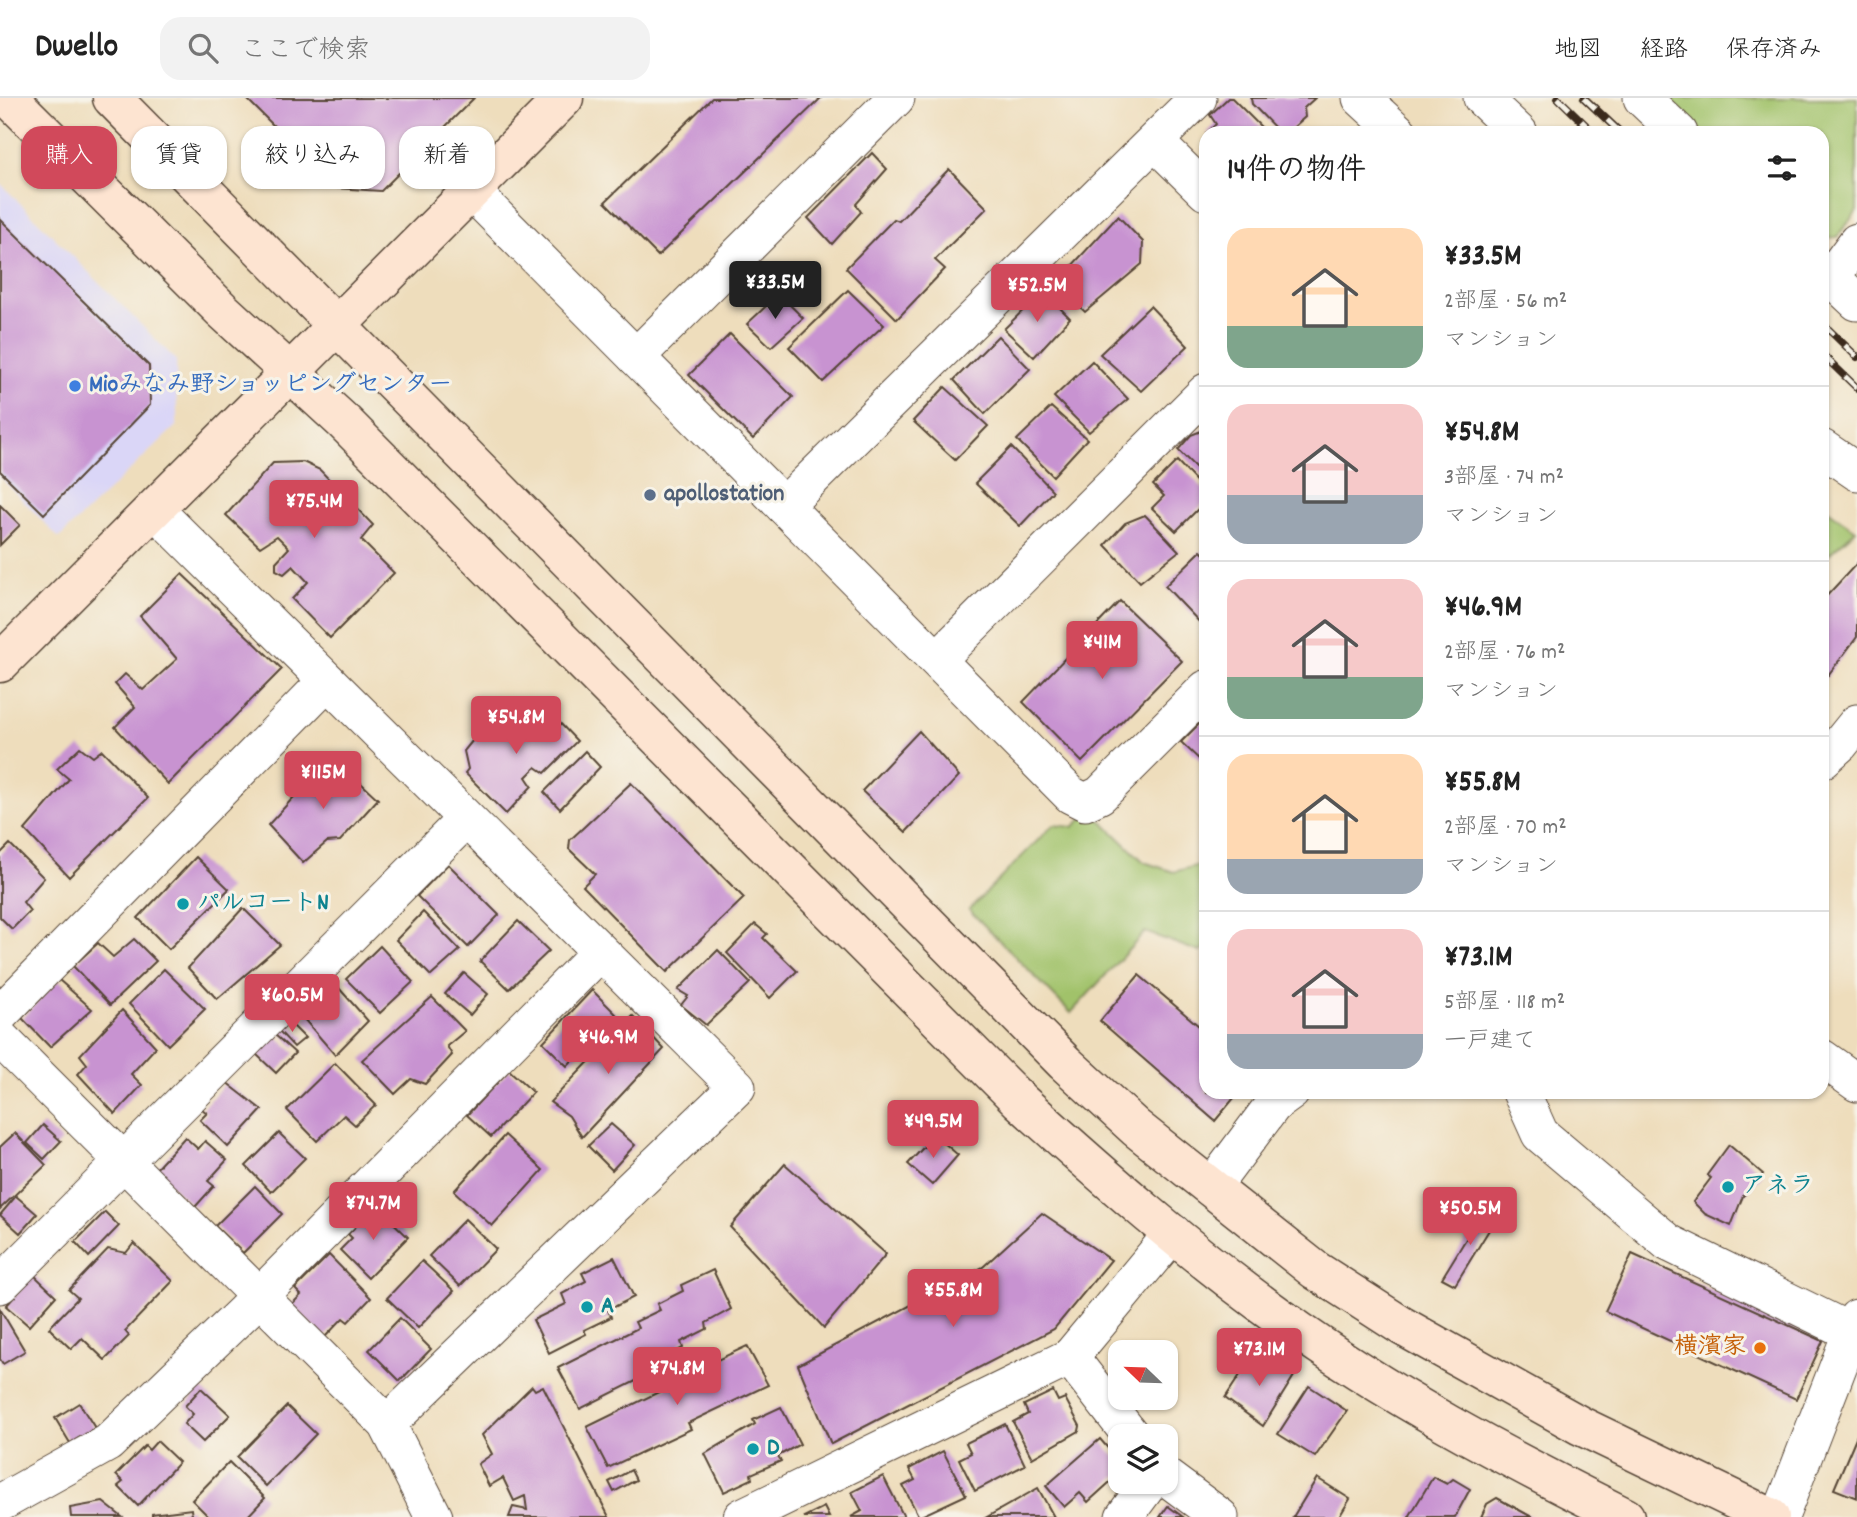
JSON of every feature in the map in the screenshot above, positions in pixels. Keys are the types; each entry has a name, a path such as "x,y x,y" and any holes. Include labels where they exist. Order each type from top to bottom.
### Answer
{"street":[{"path":"9,98 222,310 344,422 1020,1101 1100,1173 1280,1318 1374,1379 1553,1481 1625,1517"},
{"path":"112,98 1065,1063 1136,1128 1315,1270 1402,1326 1581,1426 1770,1517"},
{"path":"0,663 564,98"},
{"path":"636,358 896,98"},
{"path":"784,506 1198,98"},
{"path":"1361,98 1391,126"},
{"path":"1482,98 1512,126"},
{"path":"1642,98 1672,126"},
{"path":"1154,142 1199,185"},
{"path":"471,191 1071,795 1085,802 1100,795 1199,696"},
{"path":"1829,270 1857,242"},
{"path":"1829,276 1857,302"},
{"path":"938,659 1199,399"},
{"path":"154,509 737,1087 387,1424"},
{"path":"0,1014 327,681"},
{"path":"0,1285 466,819"},
{"path":"0,1503 108,1443 258,1297 600,952"},
{"path":"0,1038 387,1424 435,1517"},
{"path":"1829,1063 1857,1083"},
{"path":"1211,1188 1273,1105 1281,1099"},
{"path":"1524,1099 1540,1134 1669,1243 1855,1329 1780,1517"},
{"path":"742,1517 822,1476 897,1444 1070,1357 1173,1233"},
{"path":"1070,1357 1122,1424"},
{"path":"1178,1485 1220,1517"},
{"path":"1124,1517 1141,1494"}],"shaded area":[{"name":"Mioみなみ野ショッピングセンター","path":"0,183 176,360 177,425 59,538 0,477"}],"green space":[{"path":"1666,98 1857,98 1857,211 1837,237 1829,238 1829,126 1696,126"},
{"path":"1829,511 1856,530 1829,554"},
{"path":"1091,811 1144,862 1174,872 1199,865 1199,952 1145,932 1071,1013 969,910 1053,825 1073,827"}],"building":[{"path":"246,98 474,98 446,126 399,126 399,173 385,187 385,126 274,126"},
{"path":"712,98 821,98 658,256 605,202"},
{"path":"1228,98 1232,98 1260,126 1214,126 1216,124 1210,115"},
{"path":"1251,98 1315,98 1304,108 1305,117 1295,126 1273,126 1252,104"},
{"path":"872,153 887,169 856,204 861,212 832,244 808,218"},
{"path":"949,169 987,208 935,260 945,269 897,319 846,268 894,219 899,221"},
{"path":"351,189 383,189 381,191"},
{"path":"1118,216 1143,242 1142,264 1085,312 1056,283"},
{"name":"Mioみなみ野ショッピングセンター","path":"0,219 149,366 150,405 44,514 0,471"},
{"path":"848,290 884,325 823,382 789,347"},
{"path":"1043,291 1070,318 1034,357 1004,329"},
{"path":"779,294 803,318 771,347 747,324"},
{"path":"1150,306 1188,346 1141,391 1100,354"},
{"path":"730,334 793,397 753,439 689,375"},
{"path":"998,336 1030,369 985,414 954,380"},
{"path":"1092,361 1128,399 1089,432 1054,397"},
{"path":"945,387 988,426 955,460 913,421"},
{"path":"1051,407 1087,439 1053,476 1017,440"},
{"path":"1199,432 1199,471 1178,450 1191,435"},
{"path":"1011,447 1053,491 1020,526 975,483"},
{"path":"1177,461 1199,485 1199,508 1176,531 1152,508 1164,496 1153,485"},
{"path":"303,462 320,470 373,525 361,540 394,573 330,638 292,599 308,582 293,566 284,574 276,570 276,562 289,548 277,536 260,547 226,515 273,463"},
{"path":"0,505 20,525 0,545"},
{"path":"1145,515 1179,551 1140,582 1105,545 1125,523"},
{"path":"1199,553 1199,622 1165,586"},
{"path":"1857,563 1857,637 1829,674 1829,593"},
{"path":"182,574 282,669 168,784 115,727 135,707 115,684 125,674 143,690 177,659 140,616"},
{"path":"1120,601 1182,661 1082,762 1023,702"},
{"path":"539,701 577,741 545,773 536,767 526,777 532,786 506,814 465,773 468,769 464,751 477,735 493,731 504,735"},
{"path":"1199,724 1199,759 1181,742"},
{"path":"919,731 959,776 906,832 862,791"},
{"path":"80,747 93,757 102,750 148,798 69,877 25,830 69,779 57,769"},
{"path":"585,751 600,767 560,809 544,792"},
{"path":"332,756 378,799 340,841 327,842 303,863 268,825"},
{"path":"631,783 744,898 667,972 583,886 595,874 569,849 570,840"},
{"path":"10,844 44,878 23,902 30,911 12,929 0,917 0,854"},
{"name":"パルコートN","path":"196,857 229,889 169,949 138,918"},
{"path":"448,864 499,915 468,947 417,896"},
{"path":"243,908 280,945 217,999 188,968"},
{"path":"423,912 460,950 431,976 396,940"},
{"path":"518,921 549,951 509,989 480,961"},
{"path":"755,924 767,934 763,938 797,971 770,998 727,953"},
{"path":"134,939 156,961 110,1005 73,966 98,943 113,957"},
{"path":"380,946 413,982 380,1013 346,979"},
{"path":"718,950 750,983 706,1025 681,1005 688,996 678,990"},
{"path":"164,969 205,1009 168,1045 129,1004"},
{"path":"464,973 488,994 470,1015 445,994"},
{"path":"1139,975 1199,1026 1199,1099 1233,1099 1215,1121 1100,1021"},
{"path":"59,980 92,1009 50,1047 22,1018"},
{"path":"338,987 368,1021 335,1055 304,1019"},
{"path":"592,990 616,1014 567,1066 543,1042"},
{"path":"432,997 465,1031 447,1046 452,1055 425,1084 411,1079 395,1094 362,1060"},
{"path":"122,1010 156,1047 131,1074 142,1085 115,1114 78,1074 87,1064 80,1055"},
{"path":"633,1016 664,1049 582,1137 569,1116 550,1102"},
{"path":"288,1021 305,1038 294,1047 279,1031"},
{"path":"274,1034 295,1053 276,1073 256,1054"},
{"path":"335,1063 376,1105 355,1125 344,1115 317,1141 287,1110"},
{"path":"509,1070 533,1092 491,1137 467,1115"},
{"path":"226,1082 262,1110 228,1147 200,1120 207,1113 202,1109"},
{"path":"611,1124 635,1145 612,1170 588,1146"},
{"path":"43,1125 61,1141 44,1159 27,1143"},
{"path":"15,1133 46,1165 0,1209 0,1147"},
{"path":"279,1133 305,1158 271,1192 246,1166"},
{"path":"505,1135 543,1170 492,1226 454,1191"},
{"path":"935,1135 958,1155 932,1185 908,1164"},
{"path":"185,1137 198,1149 205,1141 227,1160 208,1181 214,1186 195,1207 154,1171"},
{"name":"アネラ","path":"1729,1145 1763,1174 1743,1196 1731,1226 1705,1214 1693,1202 1711,1178 1707,1175"},
{"path":"785,1164 886,1254 824,1328 730,1227"},
{"path":"255,1186 282,1214 243,1253 215,1226"},
{"path":"16,1196 37,1214 20,1233 0,1215"},
{"path":"376,1206 408,1237 368,1278 340,1250 352,1238 348,1234"},
{"path":"1485,1208 1497,1217 1455,1285 1442,1278"},
{"path":"105,1212 119,1226 89,1257 75,1242"},
{"path":"1042,1213 1111,1260 1054,1329 831,1444 798,1365 983,1267"},
{"path":"465,1219 496,1249 460,1286 429,1256"},
{"path":"134,1243 173,1281 125,1331 129,1336 105,1360 82,1338 71,1349 49,1328 78,1298 69,1290 108,1249 126,1253"},
{"path":"1632,1254 1823,1341 1796,1399 1605,1311"},
{"path":"329,1255 371,1298 348,1322 343,1318 324,1338 291,1305 301,1295 295,1289"},
{"name":"A","path":"614,1257 634,1297 608,1310 611,1317 584,1330 586,1334 549,1353 533,1320 566,1304 562,1294 586,1281 582,1273"},
{"path":"422,1261 454,1291 418,1328 387,1298"},
{"path":"713,1270 731,1309 706,1323 707,1329 681,1342 683,1348 658,1361 660,1369 580,1409 558,1368 638,1328 635,1322 660,1310 657,1304 683,1291 681,1285"},
{"path":"34,1275 56,1296 29,1326 6,1306"},
{"path":"0,1309 25,1351 3,1364 0,1359"},
{"path":"400,1318 431,1349 400,1381 369,1350"},
{"path":"747,1346 768,1385 688,1423 691,1429 608,1468 587,1427 667,1388 666,1384"},
{"path":"1255,1352 1294,1376 1263,1426 1225,1398"},
{"path":"532,1386 535,1390 543,1386 609,1517 509,1517 513,1507 527,1510 525,1496 514,1501 503,1478 489,1486 478,1464 492,1454 482,1435"},
{"path":"1309,1386 1347,1411 1315,1457 1278,1434"},
{"path":"201,1388 230,1415 203,1442 184,1424 193,1414 185,1406"},
{"path":"1053,1391 1058,1401 1065,1398 1080,1426 1079,1431 1032,1458 1013,1422 1028,1414 1024,1405"},
{"path":"79,1403 95,1428 70,1443 55,1418"},
{"path":"287,1406 316,1434 266,1486 237,1457"},
{"name":"D","path":"781,1407 800,1444 778,1456 781,1461 751,1474 752,1479 724,1492 705,1454 755,1424 753,1420"},
{"path":"1005,1424 1025,1465 975,1491 959,1459 971,1453 966,1443"},
{"path":"1857,1435 1857,1498 1834,1489"},
{"path":"1100,1439 1108,1448 1108,1484 1088,1502 1080,1493 1064,1507 1046,1486"},
{"path":"157,1441 179,1462 138,1506 118,1486 123,1482 116,1475 145,1446 149,1450"},
{"path":"943,1451 966,1495 919,1517 903,1486 915,1480 909,1469"},
{"path":"229,1462 265,1498 247,1517 209,1517 192,1500"},
{"path":"631,1470 636,1480 614,1492 609,1482"},
{"path":"883,1476 904,1517 851,1517 862,1511 852,1492"},
{"path":"1433,1477 1447,1484 1453,1479 1470,1489 1455,1517 1409,1517"},
{"path":"1317,1478 1350,1499 1339,1517 1293,1517"},
{"path":"1038,1488 1054,1517 987,1517"},
{"path":"1497,1498 1532,1517 1481,1517 1487,1504"},
{"path":"103,1502 122,1517 71,1517 70,1508"},
{"path":"1168,1506 1183,1517 1160,1517"},
{"path":"824,1507 829,1517 804,1517"},
{"path":"191,1509 192,1517 152,1517 152,1514"}],"railway":[{"path":"1558,98 1587,126"},
{"path":"1584,98 1614,126"},
{"path":"1829,330 1857,357"},
{"path":"1829,361 1857,388"}],"place":[{"name":"Mioみなみ野ショッピングセンター","path":"75,386"},
{"name":"apollostation","path":"650,495"},
{"name":"パルコートN","path":"183,904"},
{"name":"アネラ","path":"1728,1187"},
{"name":"A","path":"587,1307"},
{"name":"横濱家","path":"1760,1348"},
{"name":"D","path":"753,1449"}]}
